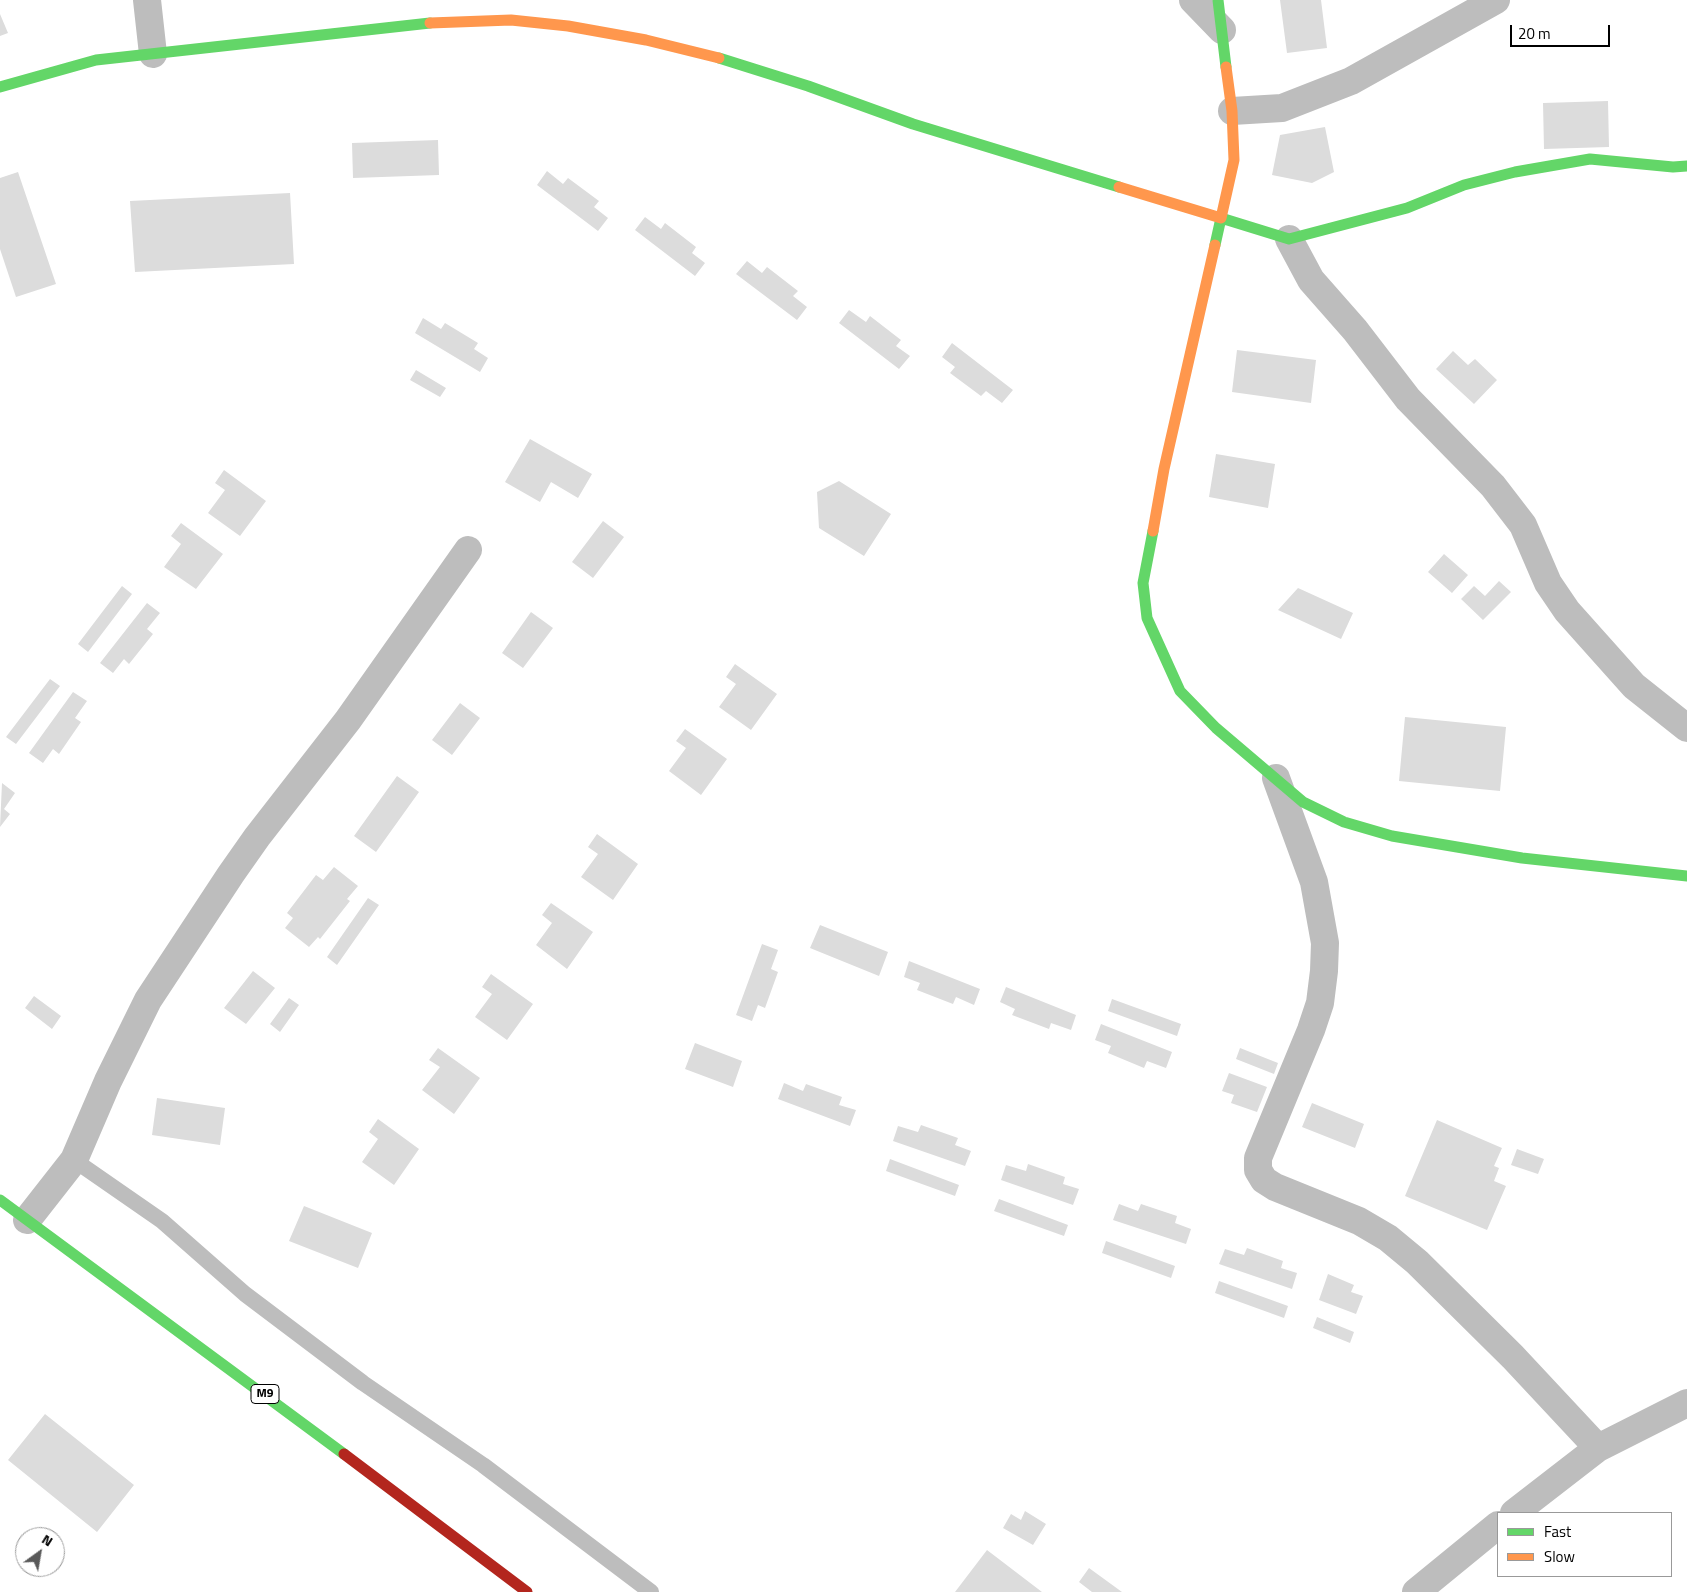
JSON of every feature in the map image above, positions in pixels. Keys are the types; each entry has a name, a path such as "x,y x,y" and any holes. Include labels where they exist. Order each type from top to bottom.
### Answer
{"street":[{"path":"147,0 154,54"},
{"path":"1193,0 1222,30"},
{"path":"1218,0 1232,111 1234,160 1194,345 1164,469 1143,583 1147,618 1180,692 1216,728 1303,802 1344,822 1392,836 1522,858 1687,876"},
{"path":"1232,111 1282,108 1351,81 1496,0"},
{"path":"0,87 96,60 450,21 511,20 568,26 646,40 719,58 808,86 912,124 1289,239 1407,208 1464,185 1515,172 1590,159 1673,167 1687,166"},
{"path":"1289,239 1311,280 1355,330 1408,399 1433,426 1461,451 1499,494 1523,525 1548,584 1567,611 1634,686 1687,728"},
{"path":"27,1220 74,1160 108,1081 148,1000 257,837 348,720 468,550"},
{"path":"1276,778 1314,882 1325,943 1324,972 1320,1002 1311,1030 1258,1158 1258,1170 1264,1180 1275,1187 1359,1221 1388,1238 1417,1262 1513,1357 1598,1448"},
{"name":"M9","path":"0,1200 382,1482 526,1592"},
{"path":"1515,1512 1598,1448 1687,1403"},
{"path":"1416,1592 1497,1526"}],"lane":[{"path":"74,1160 162,1221 252,1300 363,1382 483,1466 651,1592"}],"building":[{"path":"1280,0 1321,0 1327,48 1287,53"},
{"path":"0,14 8,33 0,36"},
{"path":"1608,101 1609,147 1544,149 1543,103"},
{"path":"1325,127 1334,172 1312,183 1272,175 1280,135"},
{"path":"438,140 439,175 353,178 352,143"},
{"path":"547,171 563,184 568,178 599,201 594,207 608,218 598,231 537,185"},
{"path":"18,172 56,284 16,297 0,249 0,178"},
{"path":"290,193 294,264 135,272 130,201"},
{"path":"645,217 661,229 665,223 696,247 692,253 705,263 695,276 635,230"},
{"path":"747,261 762,273 767,267 798,291 793,296 807,307 797,320 736,274"},
{"path":"849,310 866,322 870,316 901,340 896,346 910,356 899,369 839,323"},
{"path":"423,318 441,329 445,323 478,343 474,349 488,358 480,372 415,333"},
{"path":"952,343 1013,390 1002,403 986,391 981,396 950,373 955,367 942,357"},
{"path":"1237,350 1316,360 1311,403 1232,392"},
{"path":"1453,351 1468,365 1475,359 1497,380 1474,404 1436,369"},
{"path":"416,370 446,388 440,397 410,380"},
{"path":"530,439 592,474 578,498 551,482 540,502 505,482"},
{"path":"1216,454 1275,464 1268,508 1209,497"},
{"path":"224,470 266,501 240,536 208,513 225,490 215,483"},
{"path":"839,481 891,514 864,556 819,528 817,492"},
{"path":"603,521 624,537 593,578 572,562"},
{"path":"181,523 223,554 196,589 164,567 181,544 171,536"},
{"path":"1444,554 1468,575 1452,593 1428,572"},
{"path":"1499,581 1511,592 1483,620 1461,599 1474,586 1485,596"},
{"path":"122,586 132,594 88,652 78,644"},
{"path":"1298,588 1353,613 1341,639 1278,610"},
{"path":"147,603 160,613 147,629 153,634 129,664 124,659 113,673 100,663"},
{"path":"531,612 553,628 523,668 502,653"},
{"path":"735,664 777,694 751,730 719,707 736,684 726,677"},
{"path":"50,679 60,686 16,744 6,737"},
{"path":"73,692 87,701 75,718 81,722 59,754 53,749 43,763 29,753"},
{"path":"460,703 480,718 452,755 432,740"},
{"path":"1405,717 1506,727 1500,791 1399,781"},
{"path":"685,729 727,759 701,795 669,771 686,748 676,741"},
{"path":"397,776 419,792 376,852 354,836"},
{"path":"2,783 15,793 4,809 10,814 0,827"},
{"path":"597,834 638,864 613,900 581,877 598,854 588,847"},
{"path":"334,867 358,886 347,899 350,901 320,939 318,937 309,947 285,928 293,918 287,913 316,875 323,880"},
{"path":"368,898 379,905 337,965 327,957"},
{"path":"551,903 593,932 567,969 536,945 552,923 542,915"},
{"path":"820,925 888,952 879,976 810,948"},
{"path":"762,944 778,950 771,969 778,972 765,1008 758,1005 752,1021 736,1015"},
{"path":"909,961 980,989 974,1005 956,997 953,1004 917,990 920,983 904,977"},
{"path":"253,971 275,988 246,1024 224,1008"},
{"path":"491,974 533,1004 507,1040 475,1017 492,994 482,987"},
{"path":"1006,987 1076,1015 1071,1030 1051,1023 1049,1029 1012,1015 1015,1009 1000,1002"},
{"path":"34,996 61,1016 52,1029 25,1008"},
{"path":"289,998 299,1005 280,1032 270,1024"},
{"path":"1112,999 1181,1024 1177,1036 1108,1011"},
{"path":"1101,1024 1172,1052 1166,1068 1147,1061 1144,1068 1108,1053 1111,1046 1095,1040"},
{"path":"695,1043 742,1061 733,1087 685,1069"},
{"path":"438,1048 480,1078 454,1114 422,1090 440,1067 429,1060"},
{"path":"1240,1048 1278,1063 1274,1074 1236,1059"},
{"path":"1229,1073 1267,1087 1257,1112 1231,1103 1234,1095 1222,1091"},
{"path":"784,1083 803,1091 806,1084 842,1097 839,1105 856,1110 850,1126 778,1099"},
{"path":"157,1098 225,1108 220,1145 152,1135"},
{"path":"1312,1103 1364,1124 1355,1148 1302,1127"},
{"path":"378,1119 419,1149 394,1185 362,1162 378,1139 369,1132"},
{"path":"1437,1120 1502,1148 1494,1166 1499,1168 1494,1181 1506,1186 1487,1230 1405,1196"},
{"path":"921,1125 958,1138 955,1145 971,1151 965,1166 893,1141 898,1126 918,1132"},
{"path":"1517,1149 1544,1159 1538,1174 1511,1165"},
{"path":"890,1159 959,1185 955,1196 886,1171"},
{"path":"1028,1164 1065,1177 1063,1184 1079,1189 1073,1205 1001,1180 1006,1165 1026,1171"},
{"path":"999,1199 1068,1225 1064,1236 994,1211"},
{"path":"1119,1204 1138,1211 1141,1204 1177,1216 1175,1223 1191,1229 1186,1244 1113,1220"},
{"path":"304,1206 372,1233 358,1268 289,1241"},
{"path":"1106,1241 1175,1266 1171,1278 1102,1253"},
{"path":"1247,1248 1283,1261 1281,1268 1297,1273 1292,1289 1219,1264 1225,1249 1244,1255"},
{"path":"1328,1274 1354,1285 1351,1292 1363,1296 1356,1314 1319,1300"},
{"path":"1219,1281 1288,1306 1284,1318 1215,1293"},
{"path":"1317,1317 1354,1332 1350,1343 1313,1328"},
{"path":"45,1414 134,1485 97,1532 8,1460"},
{"path":"1025,1511 1046,1524 1033,1545 1003,1528 1011,1514 1021,1520"},
{"path":"987,1550 1042,1592 955,1592"},
{"path":"1089,1568 1122,1592 1092,1592 1079,1582"}],"traffic: fast":[{"path":"1218,0 1226,67"},
{"path":"0,87 96,60 430,23"},
{"path":"719,58 808,86 913,124 1119,187"},
{"path":"1215,245 1221,218 1289,239 1407,208 1464,185 1515,172 1590,159 1673,167 1687,166"},
{"path":"1153,531 1143,583 1147,618 1180,691 1216,728 1303,802 1344,822 1392,836 1522,858 1687,876"},
{"path":"0,1200 344,1454"}],"traffic: slow":[{"path":"430,23 511,20 568,26 646,40 719,58"},
{"path":"1119,187 1221,218 1234,160 1232,111 1226,67"},
{"path":"1153,531 1164,469 1215,245"}],"traffic: jam":[{"path":"344,1454 527,1592"}]}
